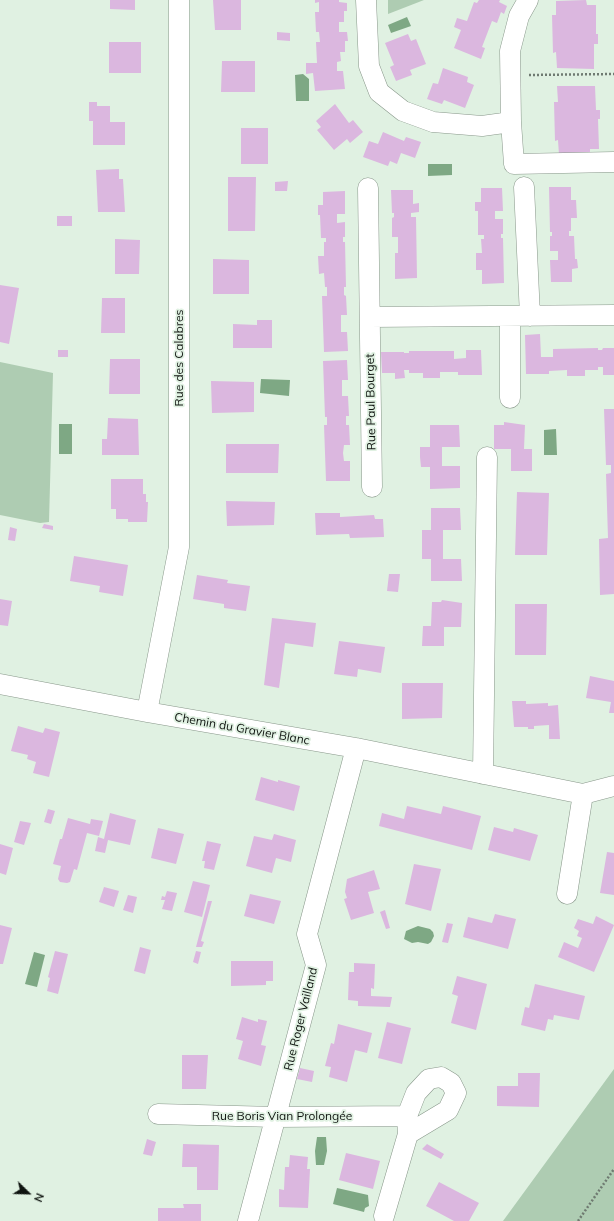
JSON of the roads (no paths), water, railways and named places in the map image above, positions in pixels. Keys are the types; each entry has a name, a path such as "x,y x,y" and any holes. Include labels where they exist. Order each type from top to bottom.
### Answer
{"street":[{"name":"Rue des Calabres","path":"147,712 179,547 179,0"},
{"path":"366,0 369,66 379,92 403,111 433,122 482,126 511,122"},
{"path":"528,0 519,16 510,51 511,122 514,164 614,162"},
{"path":"524,187 530,316"},
{"name":"Rue Paul Bourget","path":"368,188 372,487"},
{"path":"370,317 614,315"},
{"path":"510,316 510,398"},
{"path":"483,774 487,457"},
{"name":"Chemin du Gravier Blanc","path":"0,684 147,712 356,748 583,794 614,786"},
{"name":"Rue Roger Vailland","path":"248,1221 316,965 307,934 356,748"},
{"path":"567,894 583,794"},
{"name":"Rue Boris Vian Prolongée","path":"158,1114 276,1117 408,1125 384,1216"}]}
